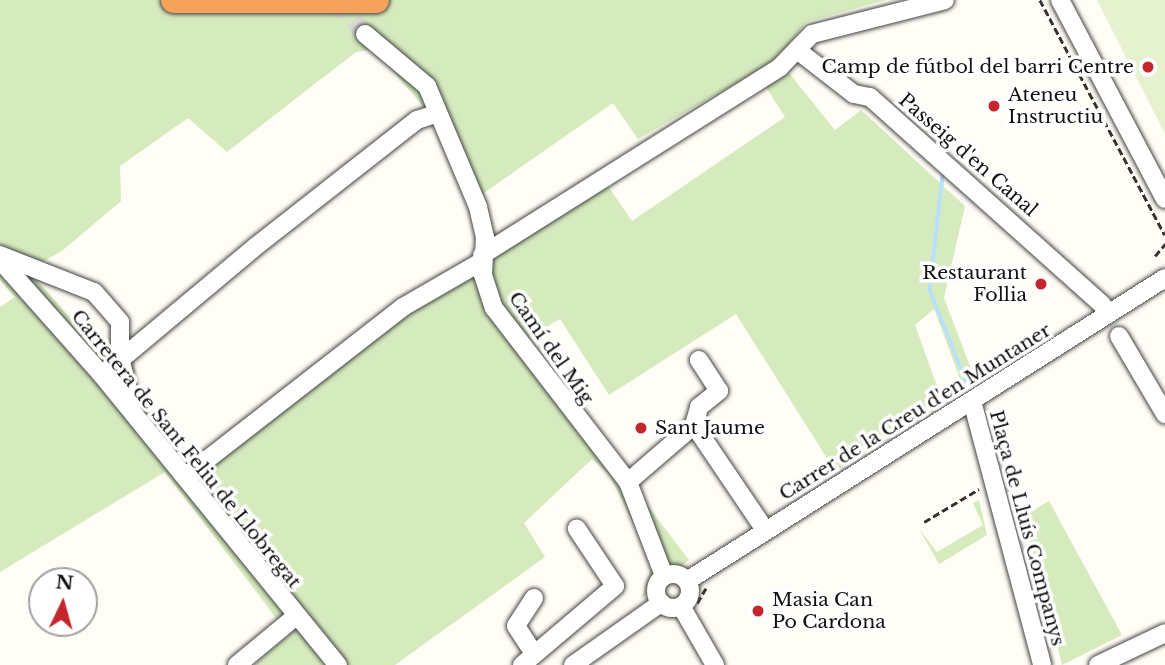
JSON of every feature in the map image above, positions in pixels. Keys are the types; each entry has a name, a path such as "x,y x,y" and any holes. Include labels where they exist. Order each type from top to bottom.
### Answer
{"highway":[{"path":"174,0 376,0"}],"street":[{"path":"186,476 403,307 780,67 812,34 945,0"},
{"path":"1060,0 1165,199"},
{"name":"Camí del Mig","path":"365,34 427,86 478,207 482,259 502,322 628,482 664,576"},
{"name":"Passeig d'en Canal","path":"797,50 854,94 870,96 1103,305"},
{"path":"102,375 417,120 438,113"},
{"path":"0,255 94,292 120,322 120,358 134,413"},
{"name":"Carretera de Sant Feliu de Llobregat","path":"0,260 134,413 338,665"},
{"name":"Carrer de la Creu d'en Muntaner","path":"687,581 1165,278"},
{"path":"1119,336 1165,414"},
{"path":"628,482 694,425 699,407 720,387 699,360"},
{"name":"Plaça de Lluís Companys","path":"972,401 1042,665"},
{"path":"694,425 765,530"},
{"path":"534,598 516,626 528,659 615,586 577,529"},
{"path":"661,603 656,589 664,576 687,581 690,593 681,606"},
{"path":"573,665 661,603 681,606"},
{"path":"681,606 715,665"},
{"path":"237,665 296,616"},
{"path":"1098,665 1125,660 1165,633"}],"path":[{"path":"1040,0 1165,235"},
{"path":"1155,256 1165,244"},
{"path":"923,522 994,480"}],"green space":[{"path":"0,0 886,0 806,22 778,59 638,139 613,103 478,197 493,253 606,183 632,221 785,117 764,84 785,68 835,130 861,110 965,206 944,298 975,379 963,387 934,309 915,325 942,400 835,471 736,314 609,395 560,319 522,341 689,560 641,599 653,562 609,474 592,459 524,523 545,557 395,665 254,665 289,635 165,472 0,572 0,307 15,297 0,280","holes":["374,49 436,121 480,238 472,263 196,464 136,388 134,349 108,360 28,270 62,251 121,201 120,166 188,118 227,152 356,52"]},
{"name":"Camp de fútbol del barri Centre","path":"1097,0 1165,0 1165,134"},
{"path":"979,500 987,535 939,564 919,529 937,552 983,525 973,503"},
{"path":"1049,501 1122,635 1062,665 1023,516"}],"waterway":[{"path":"943,176 930,290 969,388"}],"tunnel":[{"path":"335,0 365,34"}],"place":[{"name":"Camp de fútbol del barri Centre","path":"1148,67"},
{"name":"Ateneu Instructiu","path":"994,106"},
{"name":"Restaurant Follia","path":"1041,284"},
{"name":"Sant Jaume","path":"641,428"},
{"name":"Masia Can Po Cardona","path":"758,611"}]}
